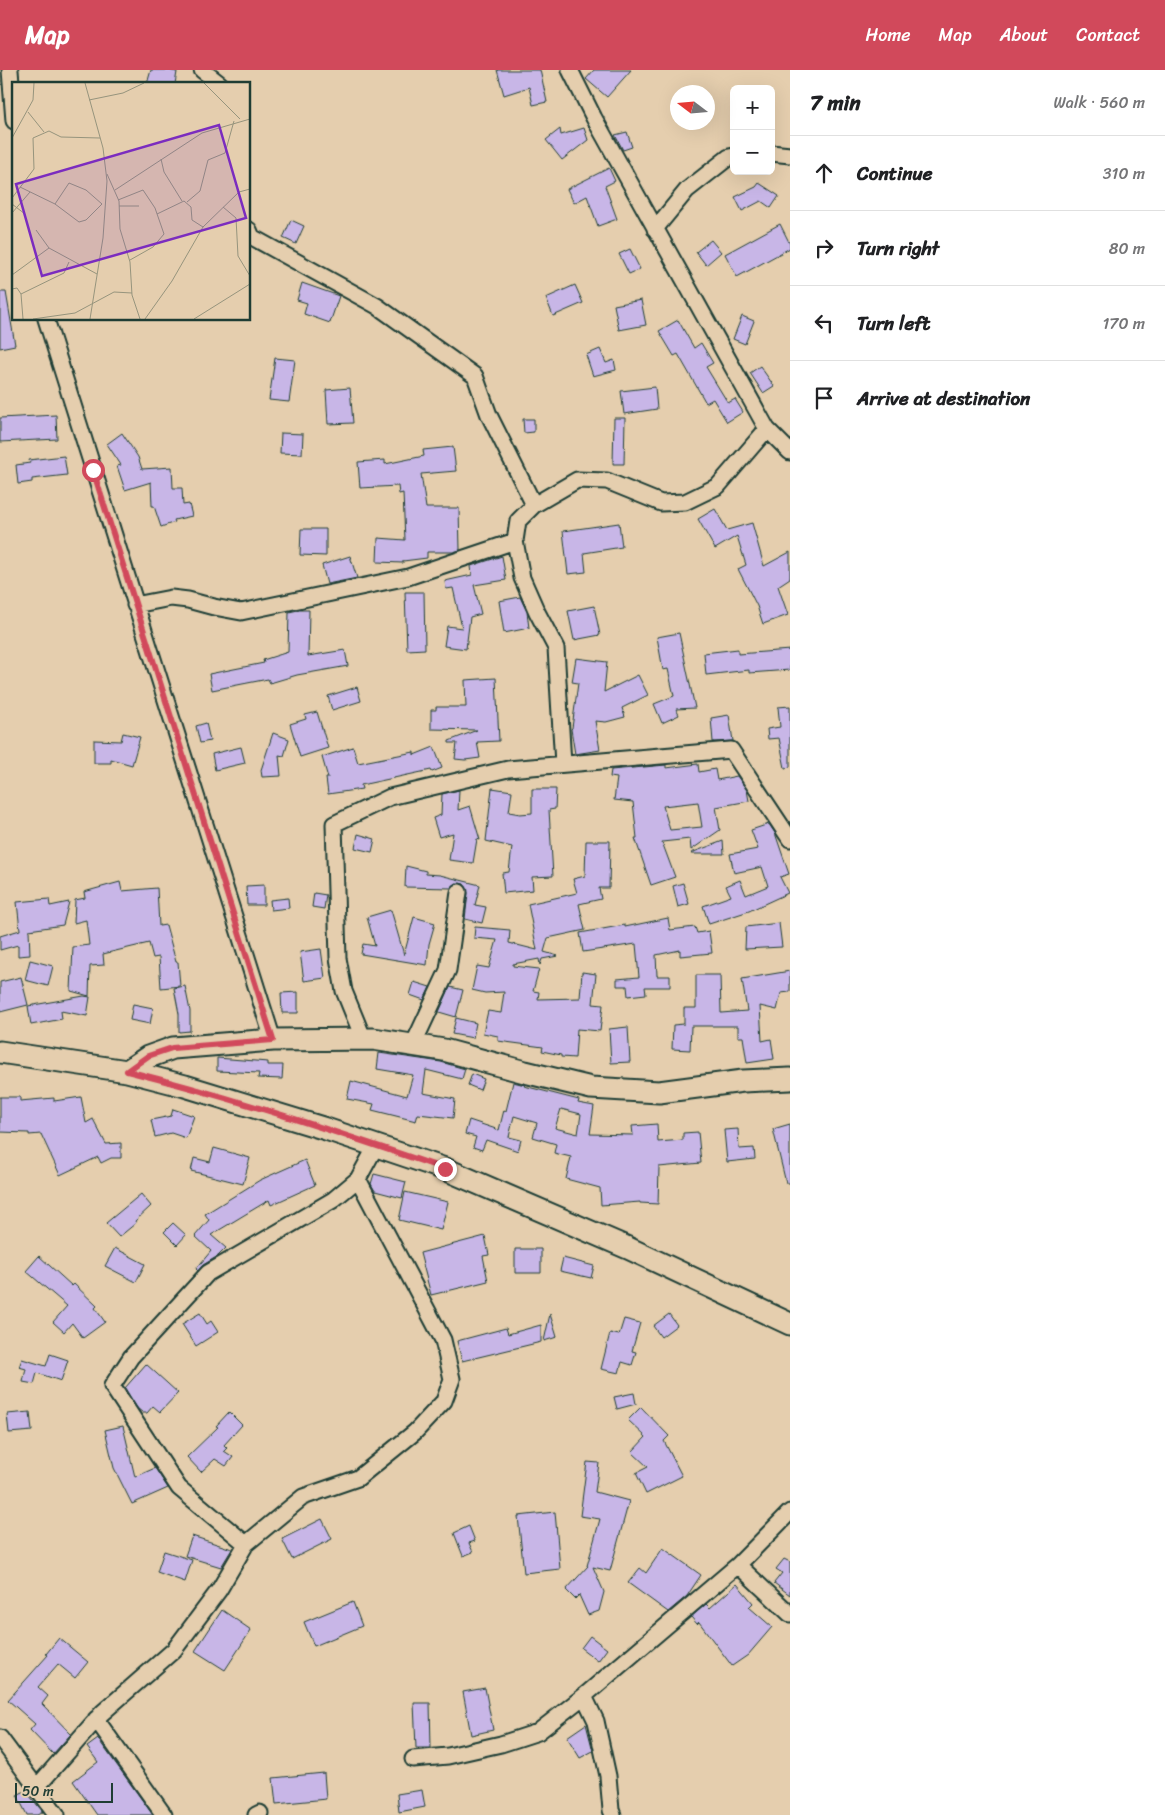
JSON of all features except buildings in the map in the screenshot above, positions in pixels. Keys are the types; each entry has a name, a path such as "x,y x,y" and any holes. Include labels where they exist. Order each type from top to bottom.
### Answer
{"main road":[{"path":"127,1071 148,1056 172,1048 273,1040 374,1039 444,1050 591,1088 659,1092 743,1081 790,1079"},
{"path":"0,1052 127,1071 185,1086 326,1129 445,1169 619,1244 790,1324"}],"street":[{"path":"10,70 12,96"},
{"path":"202,70 217,82"},
{"path":"570,70 594,118 767,429 790,452"},
{"path":"775,153 790,155"},
{"path":"655,229 686,190 730,157"},
{"path":"250,232 252,237 376,306 476,376 489,415 534,505"},
{"path":"46,320 273,1040"},
{"path":"563,764 556,648 522,578 515,541 518,521 534,505 577,480 607,481 661,503 685,502 718,486 767,429"},
{"path":"135,605 171,598 241,612 408,577 515,541"},
{"path":"364,1040 344,991 338,958 334,824 390,797 508,769 731,750 790,839"},
{"path":"412,1045 448,970 459,892"},
{"path":"246,1544 179,1488 112,1386 132,1357 208,1273 333,1200 358,1179 376,1146"},
{"path":"36,1788 96,1720 174,1650 220,1590 246,1544 304,1497 358,1478 415,1432 444,1402 452,1379 443,1340 358,1179"},
{"path":"413,1759 448,1756 502,1744 538,1732 584,1696 738,1565 790,1512"},
{"path":"738,1565 790,1614"},
{"path":"584,1696 596,1721 608,1776 613,1815"},
{"path":"96,1720 164,1815"},
{"path":"0,1738 57,1815"}],"route":[{"path":"93,470 273,1040 172,1048 148,1056 127,1071 185,1086 326,1129 445,1169"}]}
